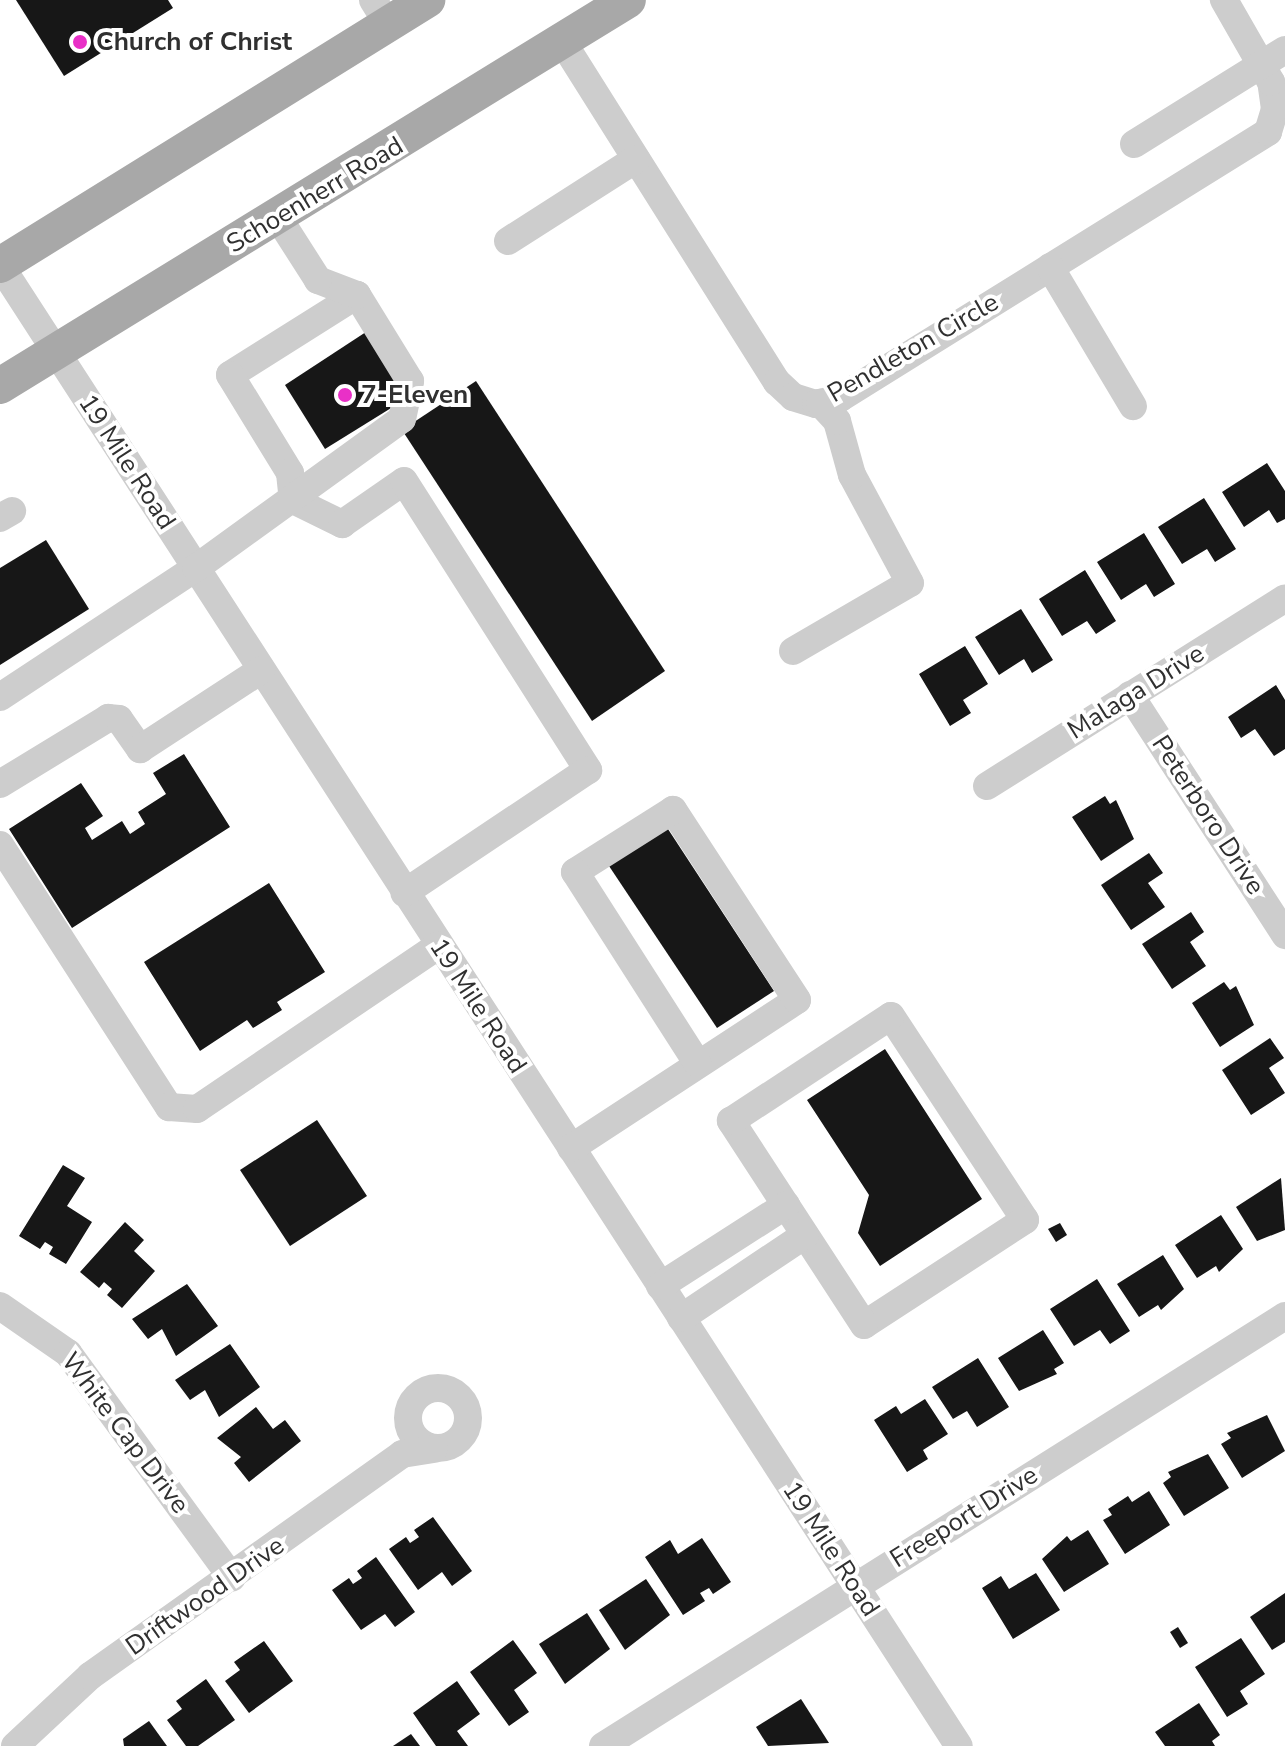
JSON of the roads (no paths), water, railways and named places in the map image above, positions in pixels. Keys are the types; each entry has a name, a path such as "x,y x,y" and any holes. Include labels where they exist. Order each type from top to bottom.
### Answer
{"main road":[{"path":"0,265 381,12 427,0"},
{"name":"Schoenherr Road","path":"0,386 279,219 628,0"}],"street":[{"name":"Pendleton Circle","path":"562,41 777,382 793,397 820,403 840,398 1268,132 1279,110 1274,57 1224,0"},
{"path":"1134,144 1274,57"},
{"path":"508,241 636,159"},
{"path":"0,697 196,568 402,419 410,381 357,295 318,280 279,219"},
{"name":"19 Mile Road","path":"0,265 959,1746"},
{"path":"1050,267 1133,406"},
{"path":"293,500 290,473 230,375 357,295"},
{"path":"793,651 910,583 852,475 837,421 820,403"},
{"path":"293,500 342,524 404,481 588,770 404,893"},
{"name":"Malaga Drive","path":"987,786 1285,598"},
{"path":"0,784 108,718 119,719 140,749 261,670"},
{"name":"Peterboro Drive","path":"1130,695 1285,935"},
{"path":"571,1148 797,1000 673,810 575,872 698,1064"},
{"path":"0,845 169,1107 197,1109 439,945"},
{"path":"891,1016 1025,1220 864,1325 786,1205 731,1121 891,1016"},
{"path":"660,1286 786,1205"},
{"path":"681,1318 805,1235"},
{"name":"White Cap Drive","path":"0,1306 68,1353 232,1578"},
{"name":"Freeport Drive","path":"603,1746 1285,1316"},
{"name":"Driftwood Drive","path":"15,1746 62,1697 402,1454 453,1446 467,1431 468,1411 458,1395 429,1389 413,1402 402,1454"},
{"path":"408,1421 416,1440 434,1449"}],"place":[{"name":"Church of Christ","path":"80,42"},
{"name":"7-Eleven","path":"345,395"}]}
